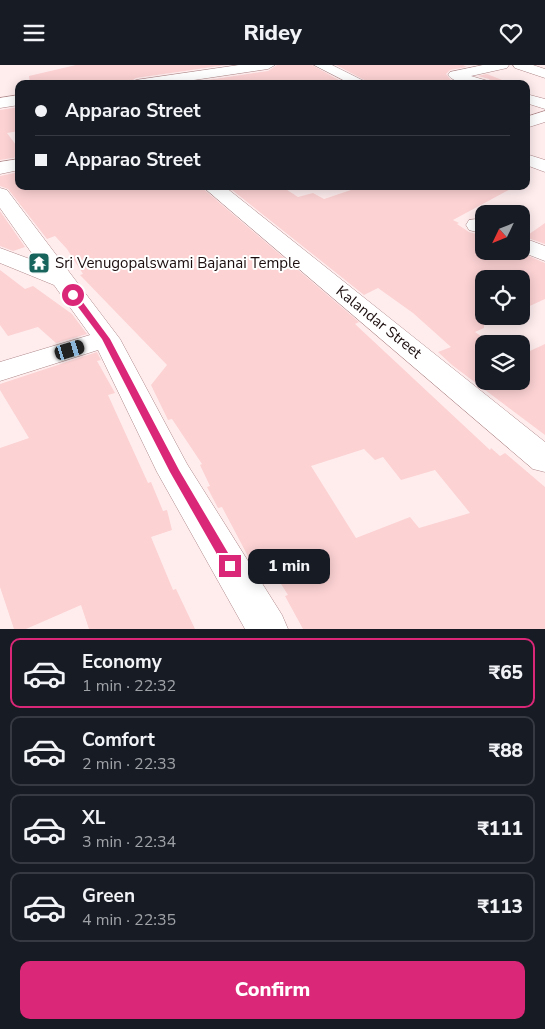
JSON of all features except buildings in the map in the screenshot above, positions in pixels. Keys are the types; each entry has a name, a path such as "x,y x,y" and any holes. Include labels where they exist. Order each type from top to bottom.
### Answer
{"street":[{"path":"178,80 268,65"},
{"path":"321,65 354,80"},
{"path":"470,80 455,75 502,65"},
{"path":"520,65 545,74"},
{"path":"530,99 545,104"},
{"path":"0,103 15,101"},
{"path":"530,122 545,116"},
{"path":"530,124 545,128"},
{"path":"530,161 545,167"},
{"path":"0,168 15,165"},
{"name":"Kalandar Street","path":"217,190 545,460"},
{"path":"0,194 106,339 174,472 267,629"},
{"path":"530,248 545,255"},
{"path":"0,255 62,280"},
{"path":"0,372 106,339"}],"place":[{"name":"Sri Venugopalswami Bajanai Temple","path":"39,263"}],"route":[{"path":"73,295 106,339 174,472 230,566"}]}
